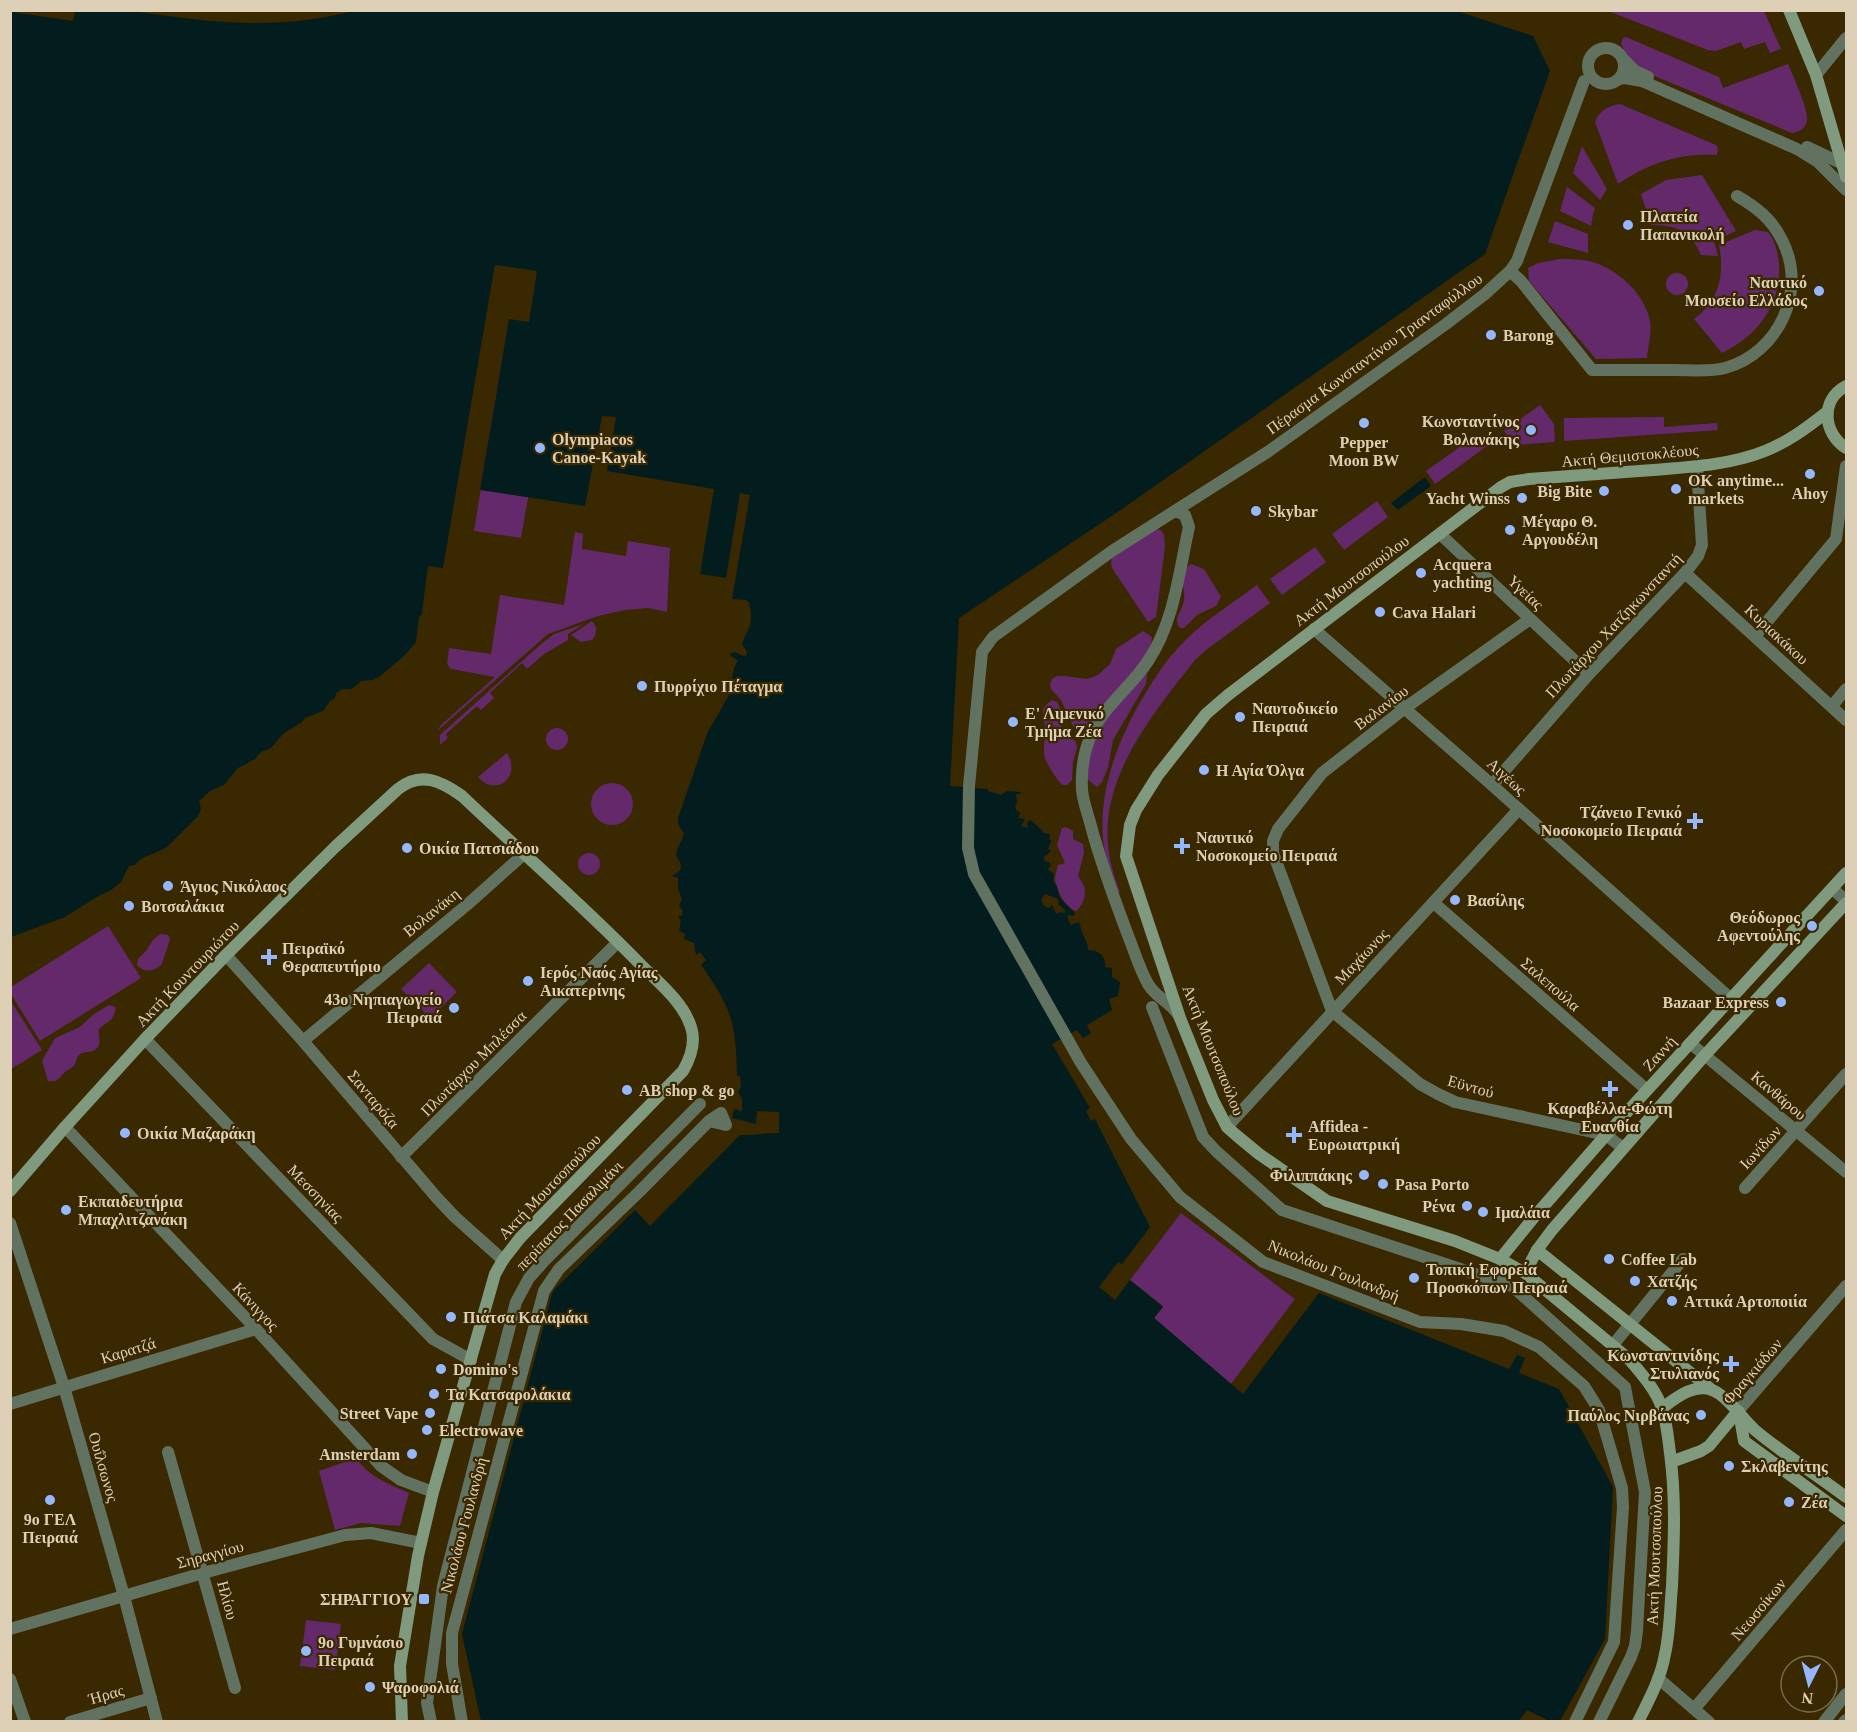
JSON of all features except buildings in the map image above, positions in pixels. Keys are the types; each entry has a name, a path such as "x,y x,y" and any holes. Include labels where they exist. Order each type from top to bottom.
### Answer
{"main road":[{"path":"1788,10 1816,75 1845,171"},
{"path":"1845,385 1831,402 1827,412 1832,435 1839,444 1846,448"},
{"name":"Ακτή Θεμιστοκλέους","path":"1440,534 1501,487 1517,480 1697,466 1731,461 1764,452 1795,435 1827,412"},
{"name":"Ακτή Μουτσοπούλου","path":"1440,534 1227,695 1206,714 1158,775 1136,810 1130,825 1126,856 1180,1018 1213,1100 1227,1126 1259,1154 1327,1201 1438,1235 1500,1259 1525,1273 1613,1345 1639,1371 1662,1408 1668,1434 1675,1505 1669,1631 1658,1678 1638,1722"},
{"name":"Ακτή Κουντουριώτου","path":"10,1191 145,1039 226,955 334,847 405,784 415,780 435,780 443,783 462,796 524,854"},
{"path":"524,854 618,942"},
{"name":"Ζαννή","path":"1500,1259 1534,1216 1606,1135 1846,873"},
{"path":"1525,1273 1537,1250 1552,1230 1705,1055 1846,902"},
{"name":"Ακτή Μουτσοπούλου","path":"402,1722 400,1666 421,1543 433,1492 495,1274 502,1260 543,1214 683,1071 689,1061 693,1039 685,1013 618,942"},
{"path":"1537,1250 1713,1390 1738,1411 1754,1430 1846,1497"},
{"path":"1662,1408 1679,1395 1701,1389 1713,1390"},
{"path":"1738,1411 1744,1442 1846,1516"},
{"name":"Φραγκιάδων","path":"1671,1462 1709,1446 1738,1411"}],"street":[{"path":"1816,75 1846,39"},
{"path":"1845,171 1706,101 1635,71 1610,48 1601,48 1588,61 1590,75 1595,81 1607,84 1624,78 1642,81 1797,149 1818,162 1846,190"},
{"path":"1619,80 1624,67 1623,59"},
{"name":"Πέρασμα Κωνσταντίνου Τριανταφύλλου","path":"970,781 982,652 985,645 1112,551 1269,452 1446,324 1510,271 1517,261 1584,81"},
{"path":"1510,271 1521,281 1592,370 1712,369 1729,366 1757,352 1774,334 1786,312 1792,288 1791,263 1776,229 1760,211 1737,196"},
{"name":"Πλωτάρχου Χατζηκωνσταντή","path":"1492,785 1589,674 1686,573 1698,556 1702,545 1697,466"},
{"path":"1755,636 1836,539 1846,466"},
{"path":"1175,511 1185,515 1189,527 1168,619 1158,645 1138,676 1116,697 1101,717 1086,747 1083,764 1083,793 1093,835 1113,895 1147,982 1159,998 1174,1006 1180,1018"},
{"name":"Υγείας","path":"1440,534 1589,674"},
{"name":"Κυριακάκου","path":"1686,573 1846,720"},
{"name":"Βαλανίου","path":"1332,1011 1274,857 1273,838 1322,773 1406,708 1530,619"},
{"name":"Αιγέως","path":"1314,629 1406,708 1730,998"},
{"path":"1832,706 1846,689"},
{"name":"Νικολάου Γουλανδρή","path":"970,781 968,848 974,874 1069,1044 1131,1139 1180,1197 1263,1262 1420,1322 1461,1324 1504,1331 1539,1347 1584,1386 1599,1410 1622,1488 1623,1507 1614,1642 1575,1722"},
{"name":"Μαχάωνος","path":"1227,1126 1519,809"},
{"name":"Βολανάκη","path":"303,1041 468,904 524,854"},
{"path":"1833,889 1846,902"},
{"name":"Σαλεπούλα","path":"1434,903 1647,1090"},
{"name":"Πλωτάρχου Μπλέσσα","path":"401,1157 618,942"},
{"name":"Σανταρόζα","path":"226,955 455,1217 502,1260"},
{"path":"1152,1007 1203,1137 1282,1209 1512,1286 1625,1387 1645,1492 1637,1631 1631,1657 1599,1722"},
{"name":"Εϋντού","path":"1332,1011 1420,1084 1438,1094 1455,1102 1606,1135 1623,1148"},
{"name":"Μεσσηνίας","path":"145,1039 433,1339 471,1360"},
{"name":"Κανθάρου","path":"1690,1042 1846,1172"},
{"name":"Ιωνίδων","path":"1745,1188 1846,1074"},
{"name":"περίπατος Πασαλιμάνι","path":"431,1722 427,1703 442,1586 516,1302 529,1278 545,1260 700,1104"},
{"name":"Νικολάου Γουλανδρή","path":"462,1722 452,1664 452,1633 544,1291 559,1269 709,1121"},
{"name":"Κάνιγγος","path":"65,1127 256,1329 381,1466 401,1480 433,1492"},
{"name":"Ουΐλσωνος","path":"10,1223 63,1387 124,1596 157,1722"},
{"path":"1613,1345 1683,1258"},
{"name":"Φραγκιάδων","path":"1738,1411 1846,1286"},
{"name":"Καρατζά","path":"10,1404 256,1329"},
{"name":"Ηλίου","path":"168,1452 235,1688"},
{"name":"Νεωσοίκων","path":"1694,1709 1846,1530"},
{"name":"Σηραγγίου","path":"10,1629 345,1535 381,1534 421,1543"},
{"path":"1658,1678 1709,1722"},
{"path":"10,1679 25,1722"},
{"path":"1824,1722 1846,1695"},
{"name":"Ήρας","path":"70,1722 151,1698"}],"shaded area":[{"path":"1608,11 1764,11 1781,49 1770,53 1765,42 1744,49 1741,42 1716,51 1708,50"},
{"path":"1626,37 1719,77 1723,88 1788,64 1806,109 1806,124 1801,130 1792,133 1635,68 1621,44 1623,38"},
{"path":"1620,104 1716,145 1717,155 1690,156 1665,161 1641,170 1618,184 1595,122 1605,109"},
{"path":"1582,146 1607,189 1600,200 1573,173"},
{"path":"1702,175 1736,231 1714,241 1718,256 1701,255 1692,240 1682,231 1668,226 1651,225 1641,194 1666,180"},
{"path":"1567,187 1595,208 1591,226 1560,211"},
{"path":"1555,221 1588,234 1588,253 1548,242"},
{"path":"1755,230 1768,232 1776,247 1779,278 1776,292 1772,305 1757,328 1747,338 1722,353 1694,319 1709,304 1718,286 1721,266 1719,245"},
{"path":"1560,259 1593,262 1612,271 1629,284 1642,302 1650,321 1647,358 1596,359 1529,281 1528,268 1538,263"},
{"path":"1673,273 1681,273 1688,280 1688,288 1681,295 1673,295 1666,288 1666,280"},
{"name":"Olympiacos Canoe-Kayak","path":"497,389 599,405 529,492 521,538 474,531"},
{"path":"1540,405 1554,424 1555,442 1515,445 1504,431"},
{"path":"1664,417 1664,427 1717,423 1718,430 1564,441 1564,418"},
{"path":"1478,434 1487,446 1435,484 1426,471"},
{"path":"1377,501 1388,517 1344,550 1332,534"},
{"path":"1153,529 1161,530 1165,547 1156,617 1148,622 1112,568 1111,563 1112,558"},
{"path":"575,532 583,534 582,549 626,556 628,541 670,548 667,612 648,608 625,610 598,616 548,634 437,731 495,677 451,669 447,664 449,648 491,654 500,595 564,605"},
{"path":"1315,547 1326,562 1282,595 1270,579"},
{"path":"1191,564 1204,569 1221,597 1216,606 1197,615 1184,628 1180,628 1177,618 1184,600 1182,577 1183,572"},
{"path":"1257,585 1270,603 1195,660 1148,722 1122,768 1113,792 1108,817 1108,843 1112,868 1120,892 1117,893 1105,853 1102,822 1111,769 1123,736 1143,697 1172,654 1206,622"},
{"path":"592,621 596,631 592,640 581,642 571,635"},
{"path":"584,624 568,634 568,640 544,654 527,669 522,663 490,693 494,698 481,710 477,706 446,734 448,738 440,745 440,735 540,645 554,634"},
{"path":"1143,631 1152,637 1146,684 1113,740 1108,768 1102,782 1097,787 1088,780 1087,776 1090,748 1083,739 1078,737 1061,700 1050,685 1052,679 1057,676 1087,679 1098,675 1110,664 1116,649"},
{"path":"1052,700 1057,702 1061,710 1062,730 1076,742 1072,780 1067,785 1063,785 1056,777 1044,755 1046,730 1043,711"},
{"path":"557,728 565,731 568,739 565,747 557,750 549,747 546,739 549,731"},
{"path":"507,753 511,761 511,769 505,782 492,785 478,777"},
{"path":"612,783 620,784 627,789 632,796 632,812 627,819 620,824 612,825 604,824 597,819 592,812 591,804 592,796 597,789 604,784"},
{"path":"1066,827 1073,831 1073,839 1083,844 1084,853 1078,876 1083,883 1085,895 1081,906 1076,911 1062,898 1055,880 1058,865 1065,863 1057,845 1062,828"},
{"path":"589,853 597,856 600,864 597,872 589,875 581,872 578,864 581,856"},
{"path":"108,926 141,978 40,1041 11,994 11,987"},
{"path":"160,934 168,935 170,939 162,964 153,970 143,969 137,965 138,959"},
{"path":"429,963 457,992 430,1018 401,989"},
{"path":"10,1000 42,1050 11,1069 10,1069"},
{"path":"109,1005 116,1007 115,1012 110,1020 99,1029 100,1041 97,1048 81,1054 77,1057 74,1066 54,1081 48,1081 42,1061 55,1038 80,1027 94,1014"},
{"path":"1181,1213 1295,1299 1231,1384 1154,1318 1163,1306 1130,1280"},
{"path":"356,1458 373,1475 409,1493 400,1526 361,1523 335,1530 319,1471"},
{"path":"306,1620 341,1624 335,1670 300,1666"}],"water":[{"path":"125,10 213,21 270,23 327,17 357,10 1454,10 1533,36 1550,71 1485,254 1122,509 959,618 950,786 988,789 988,791 1001,795 1007,791 1021,792 1016,794 1015,806 1020,813 1018,818 1025,819 1021,826 1028,828 1027,822 1031,820 1044,833 1050,834 1049,838 1052,842 1048,849 1051,851 1044,857 1044,861 1051,865 1048,869 1054,874 1053,881 1060,898 1075,913 1073,916 1068,915 1071,925 1078,922 1080,924 1088,950 1101,954 1105,967 1112,968 1112,977 1120,982 1118,996 1109,999 1112,1010 1087,1025 1091,1033 1083,1038 1077,1030 1052,1044 1090,1108 1086,1111 1091,1121 1095,1119 1150,1227 1122,1264 1118,1262 1099,1287 1115,1300 1130,1280 1163,1307 1154,1318 1243,1394 1319,1293 1509,1369 1517,1355 1525,1358 1519,1373 1559,1389 1613,1487 1605,1639 1560,1721 1549,1721 1527,1710 1518,1722 481,1721 462,1634 552,1294 635,1210 650,1226 740,1135 779,1133 779,1112 757,1111 756,1124 732,1118 734,1109 740,1112 742,1110 742,1099 738,1092 741,1087 740,1076 737,1076 733,1029 720,993 701,965 706,960 700,952 696,955 694,943 684,939 685,934 679,931 681,920 678,917 683,911 679,906 682,899 678,889 678,878 672,876 681,868 677,852 684,833 678,824 678,818 708,731 732,688 733,671 738,661 730,654 734,652 747,655 742,644 751,623 750,603 746,600 732,599 750,495 740,493 726,578 700,574 714,489 607,471 616,417 602,416 585,506 480,490 509,319 529,322 537,271 495,265 443,569 428,567 416,642 404,656 379,677 361,681 352,689 342,689 336,693 335,698 323,711 305,718 284,733 271,748 238,768 224,785 210,791 199,801 201,809 198,816 168,846 138,861 135,865 129,866 121,882 111,890 65,917 11,937 10,11 73,21 75,11","holes":["1045,894 1058,899 1065,913 1056,914 1052,905 1049,908 1044,906 1041,900"]},
{"path":"1425,477 1431,486 1398,510 1391,503"}],"pier":[{"path":"495,265 522,269 521,272 498,268 446,569 443,572 431,570 425,615 422,619 419,642 416,642 428,566 443,568"}],"place":[{"name":"Πλατεία Παπανικολή","path":"1628,225"},
{"name":"Ναυτικό Μουσείο Ελλάδος","path":"1819,291"},
{"name":"Barong","path":"1491,335"},
{"name":"Pepper Moon BW","path":"1364,423"},
{"name":"Κωνσταντίνος Βολανάκης","path":"1531,430"},
{"name":"Olympiacos Canoe-Kayak","path":"540,448"},
{"name":"Ahoy","path":"1810,474"},
{"name":"OK anytime... markets","path":"1676,489"},
{"name":"Big Bite","path":"1604,491"},
{"name":"Yacht Winss","path":"1522,498"},
{"name":"Skybar","path":"1256,511"},
{"name":"Μέγαρο Θ. Αργουδέλη","path":"1510,530"},
{"name":"Acquera yachting","path":"1421,573"},
{"name":"Cava Halari","path":"1380,612"},
{"name":"Πυρρίχιο Πέταγμα","path":"642,686"},
{"name":"Ναυτοδικείο Πειραιά","path":"1240,717"},
{"name":"Ε' Λιμενικό Τμήμα Ζέα","path":"1013,722"},
{"name":"Η Αγία Όλγα","path":"1204,770"},
{"name":"Τζάνειο Γενικό Νοσοκομείο Πειραιά","path":"1695,821"},
{"name":"Ναυτικό Νοσοκομείο Πειραιά","path":"1182,846"},
{"name":"Οικία Πατσιάδου","path":"407,848"},
{"name":"Άγιος Νικόλαος","path":"168,886"},
{"name":"Βασίλης","path":"1455,900"},
{"name":"Βοτσαλάκια","path":"129,906"},
{"name":"Θεόδωρος Αφεντούλης","path":"1812,926"},
{"name":"Πειραϊκό Θεραπευτήριο","path":"269,957"},
{"name":"Ιερός Ναός Αγίας Αικατερίνης","path":"528,981"},
{"name":"Bazaar Express","path":"1781,1002"},
{"name":"43o Νηπιαγωγείο Πειραιά","path":"454,1008"},
{"name":"Καραβέλλα-Φώτη Ευανθία","path":"1610,1089"},
{"name":"AB shop & go","path":"627,1090"},
{"name":"Οικία Μαζαράκη","path":"125,1133"},
{"name":"Affidea - Ευρωιατρική","path":"1294,1135"},
{"name":"Φιλιππάκης","path":"1364,1175"},
{"name":"Pasa Porto","path":"1383,1184"},
{"name":"Ρένα","path":"1467,1206"},
{"name":"Εκπαιδευτήρια Μπαχλιτζανάκη","path":"66,1210"},
{"name":"Ιμαλάια","path":"1483,1212"},
{"name":"Coffee Lab","path":"1609,1259"},
{"name":"Τοπική Εφορεία Προσκόπων Πειραιά","path":"1414,1278"},
{"name":"Χατζής","path":"1635,1281"},
{"name":"Αττικά Αρτοποιία","path":"1672,1301"},
{"name":"Πιάτσα Καλαμάκι","path":"451,1317"},
{"name":"Κωνσταντινίδης Στυλιανός","path":"1731,1364"},
{"name":"Domino's","path":"441,1369"},
{"name":"Τα Κατσαρολάκια","path":"434,1394"},
{"name":"Street Vape","path":"430,1413"},
{"name":"Παύλος Νιρβάνας","path":"1701,1415"},
{"name":"Electrowave","path":"427,1430"},
{"name":"Amsterdam","path":"412,1454"},
{"name":"Σκλαβενίτης","path":"1729,1466"},
{"name":"9ο ΓΕΛ Πειραιά","path":"50,1500"},
{"name":"Ζέα","path":"1789,1502"},
{"name":"ΣΗΡΑΓΓΙΟΥ","path":"424,1599"},
{"name":"9ο Γυμνάσιο Πειραιά","path":"306,1651"},
{"name":"Ψαροφολιά","path":"370,1687"}]}
